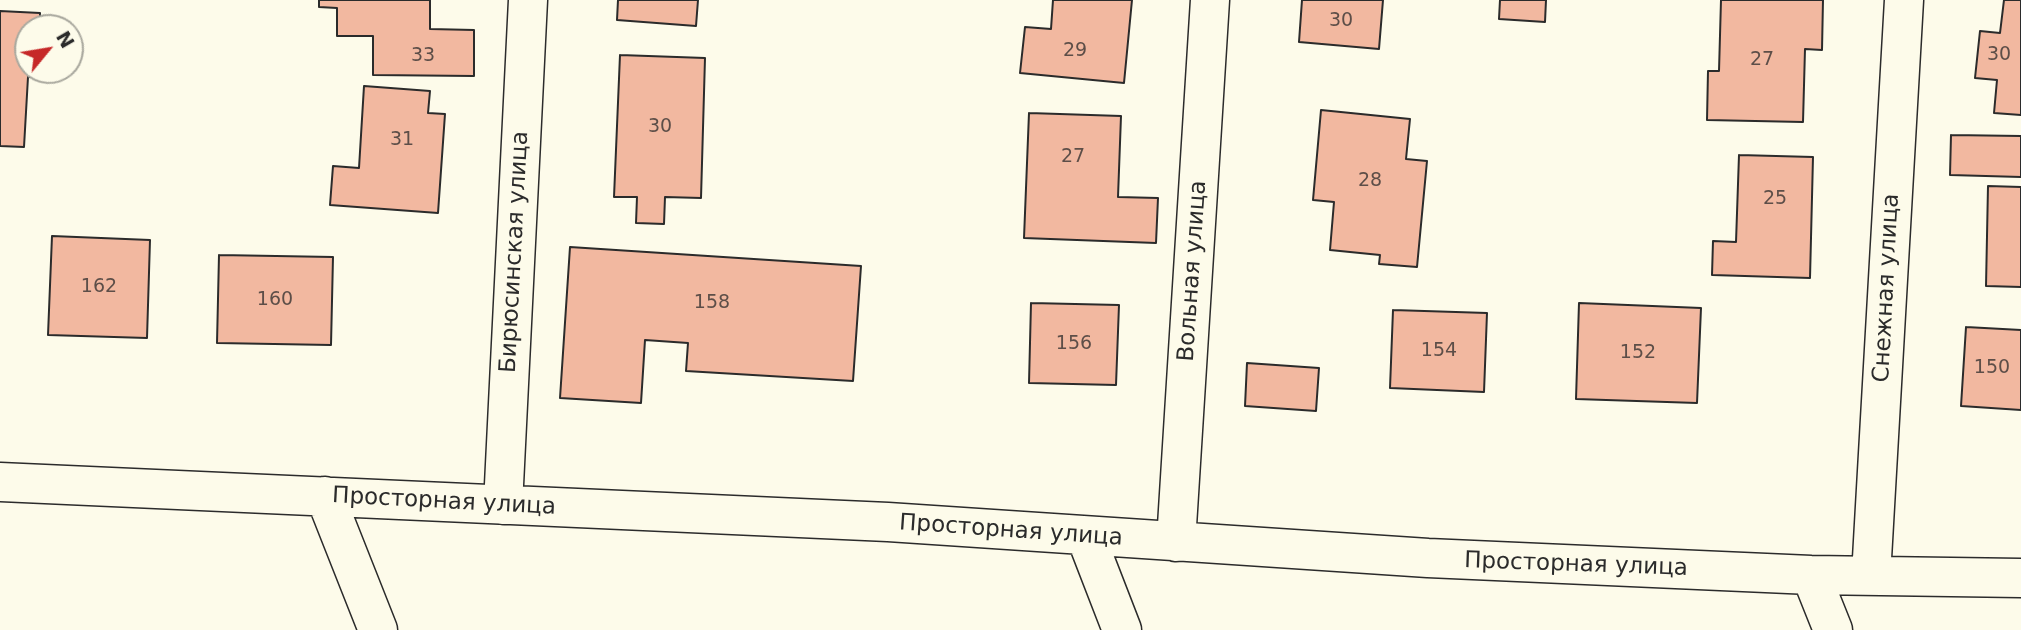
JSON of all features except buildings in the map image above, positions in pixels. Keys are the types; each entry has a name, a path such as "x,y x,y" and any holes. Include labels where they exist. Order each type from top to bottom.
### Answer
{"street":[{"name":"Бирюсинская улица","path":"503,505 528,0"},
{"name":"Вольная улица","path":"1176,542 1210,0"},
{"name":"Снежная улица","path":"1871,576 1904,0"},
{"name":"Просторная улица","path":"0,482 876,522 1427,558 1811,575 2021,578"},
{"path":"326,496 378,630"},
{"path":"1086,537 1122,630"},
{"path":"1811,575 1833,630"}]}
